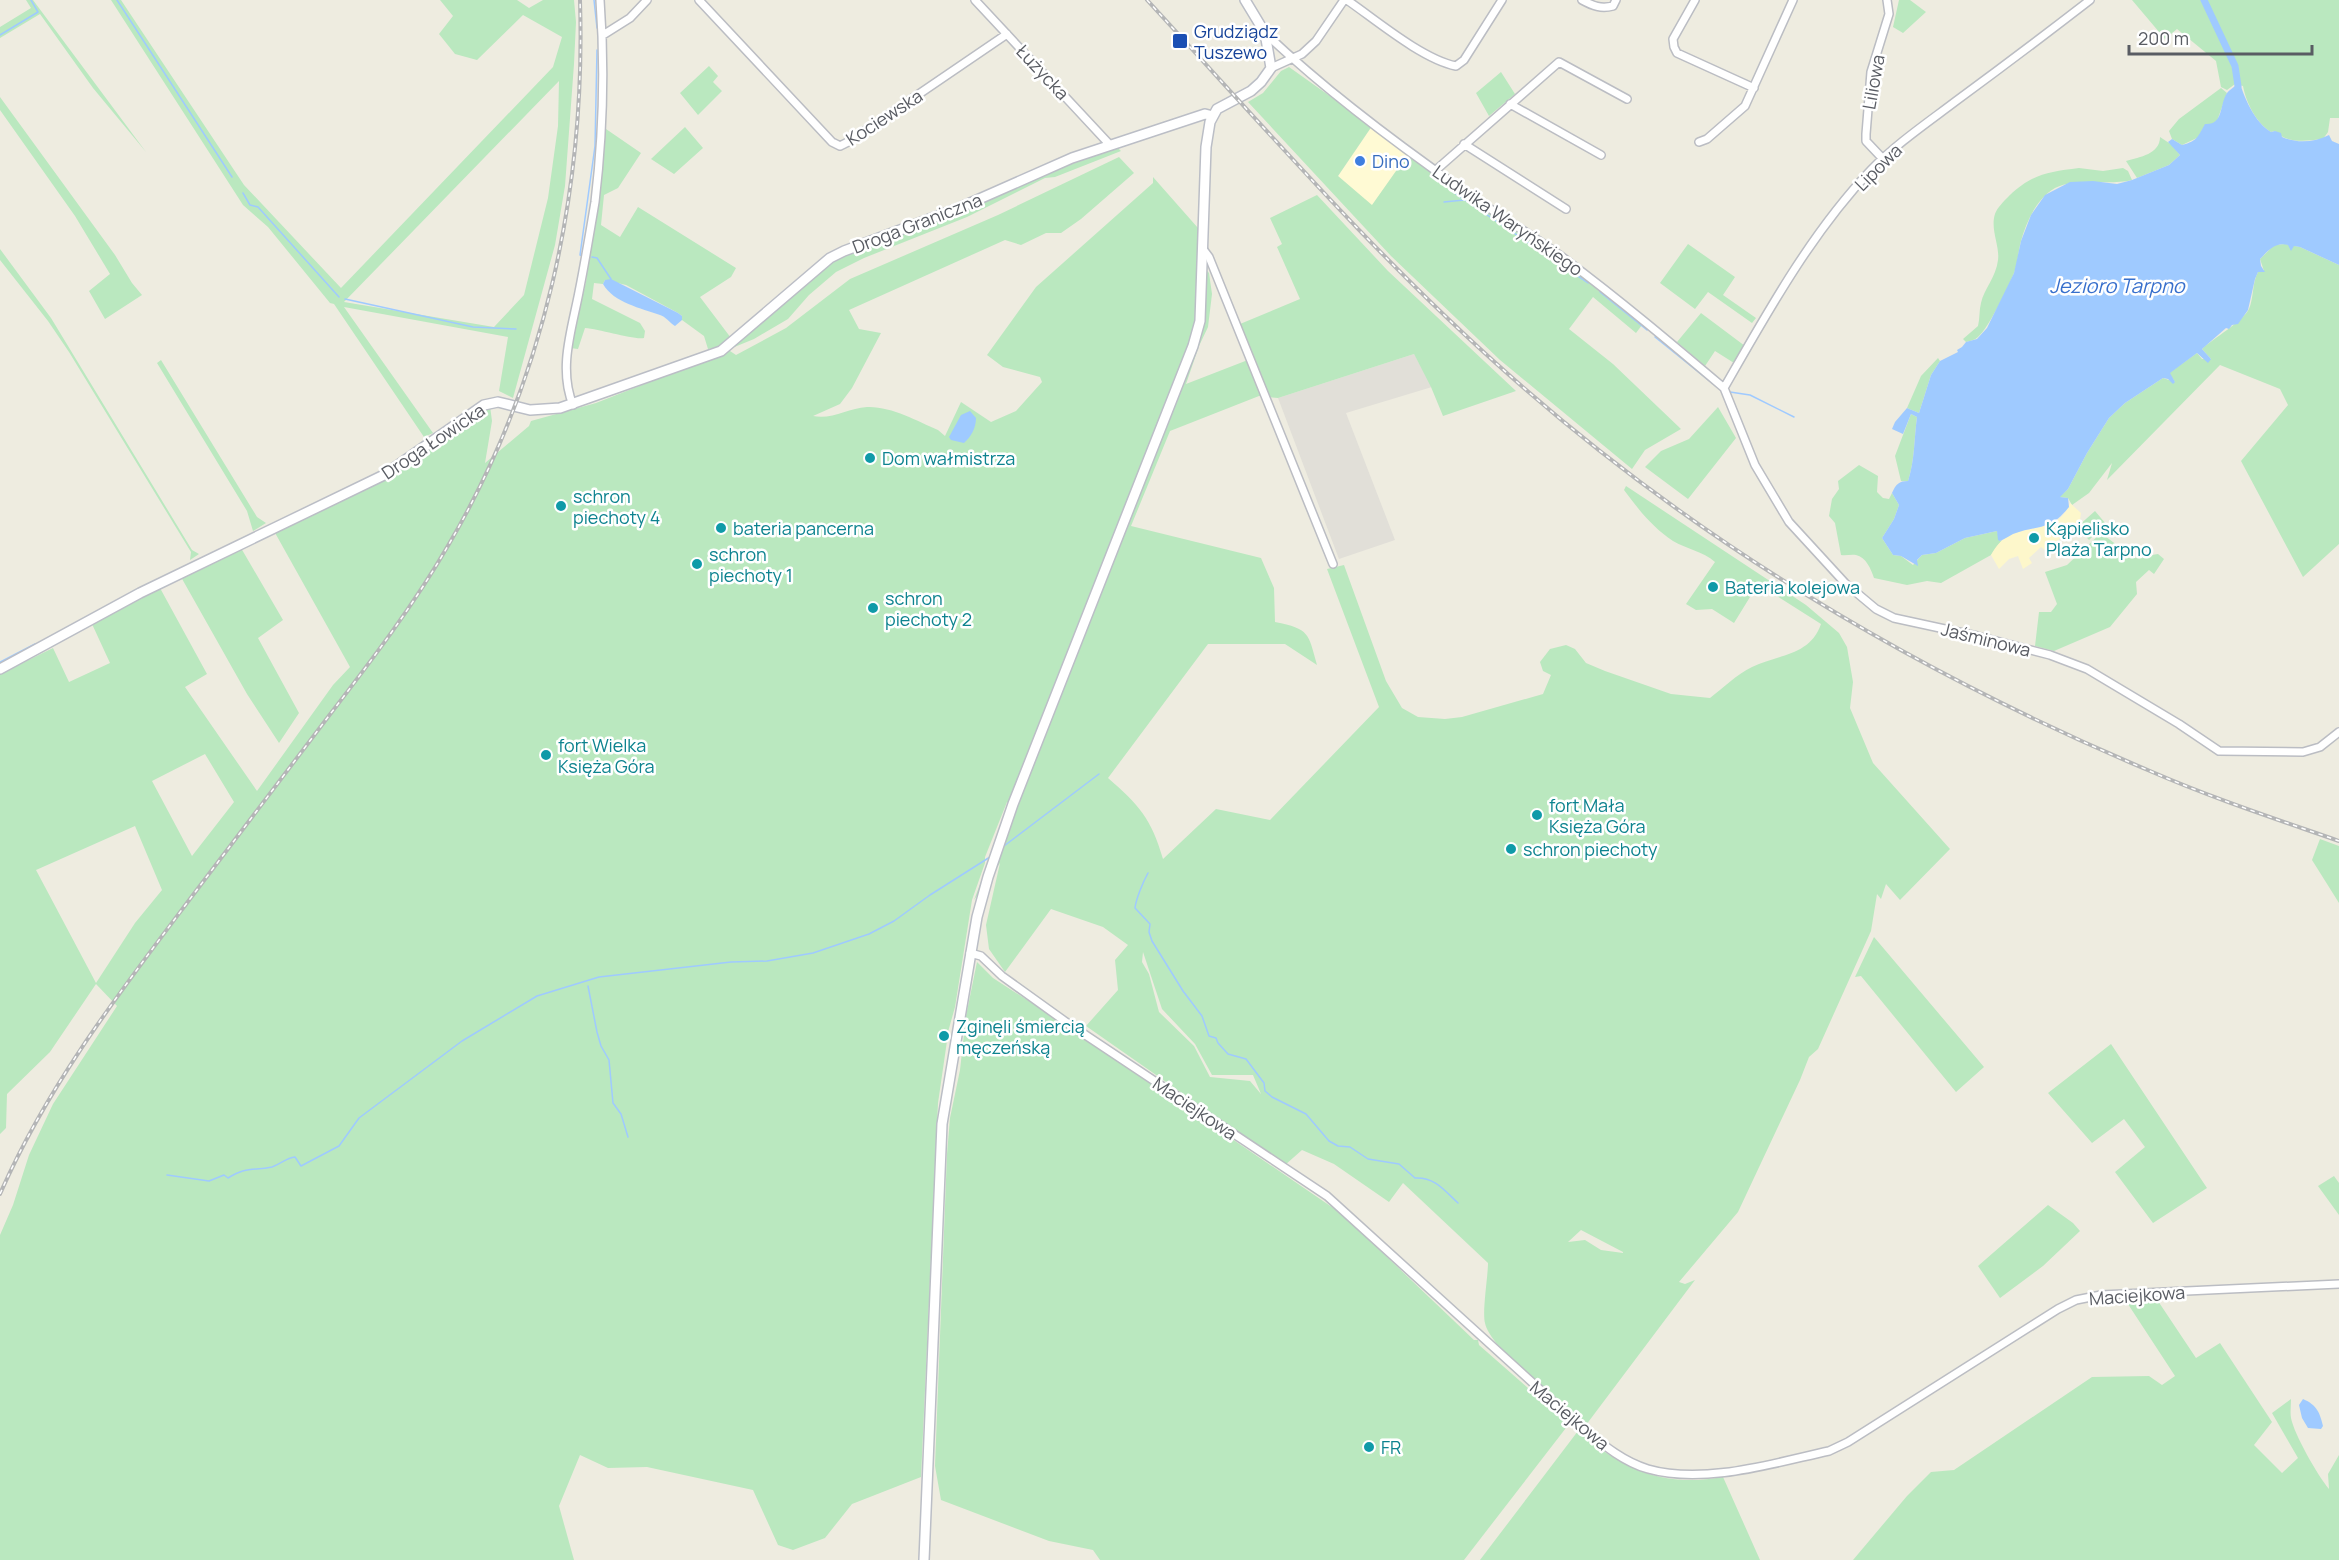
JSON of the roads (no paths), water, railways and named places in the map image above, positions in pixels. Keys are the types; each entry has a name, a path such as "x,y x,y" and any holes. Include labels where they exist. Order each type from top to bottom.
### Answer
{"street":[{"path":"573,405 569,393 567,354 594,201 600,145 603,35 600,0"},
{"path":"603,35 630,18 647,0"},
{"name":"Kociewska","path":"699,0 832,142 840,146 1007,34"},
{"name":"Łużycka","path":"975,0 1110,145"},
{"name":"Ludwika Waryńskiego","path":"1245,0 1265,33 1293,60 1436,170 1564,258 1654,328 1724,388"},
{"path":"1345,0 1423,52 1444,64 1456,66 1464,60 1502,0"},
{"name":"Droga Graniczna","path":"573,405 721,351 830,258 844,251 961,207 1072,158 1205,114 1213,116 1221,106 1251,91 1271,68 1293,60 1316,41 1345,0"},
{"path":"1582,0 1605,8 1613,6 1616,0"},
{"path":"1695,0 1673,39 1677,53 1754,88"},
{"path":"1700,142 1707,139 1745,106 1793,0"},
{"name":"Liliowa","path":"1883,159 1866,141 1866,134 1871,72 1889,14 1887,0"},
{"name":"Lipowa","path":"1724,388 1764,318 1832,218 1883,159 2090,0"},
{"path":"1265,33 1271,68"},
{"path":"1436,170 1559,62 1627,99"},
{"path":"1510,104 1601,155"},
{"path":"924,1560 942,1124 970,953 984,891 1013,804 1193,346 1200,321 1206,147 1213,116"},
{"path":"1464,144 1566,209"},
{"path":"1203,249 1214,267 1333,564"},
{"name":"Jaśminowa","path":"1724,388 1755,465 1789,522 1845,583 1876,609 1894,618 1992,639 2050,655 2087,669 2179,724 2219,751 2303,752 2320,747 2339,732"},
{"name":"Droga Łowicka","path":"0,669 141,593 384,475 484,405 498,402 530,410 548,411 573,405"},
{"name":"Maciejkowa","path":"970,953 981,957 1002,976 1066,1022 1327,1196 1579,1425 1607,1448 1647,1468 1679,1474 1704,1474 1829,1451 1848,1442 2058,1309 2076,1300 2101,1295 2339,1284"}],"water":[{"name":"Jezioro Tarpno","path":"2234,79 2239,79 2250,108 2265,128 2271,132 2275,131 2281,133 2282,137 2300,141 2312,141 2329,135 2332,141 2339,144 2339,265 2300,247 2294,246 2291,251 2288,245 2279,245 2269,250 2260,259 2265,272 2258,272 2248,310 2238,324 2232,325 2229,329 2226,328 2202,349 2211,359 2208,363 2197,353 2170,373 2175,382 2173,384 2163,378 2125,403 2109,418 2068,489 2060,497 2068,498 2069,507 2049,524 2013,534 2000,541 1997,531 1965,538 1936,553 1922,555 1917,560 1918,566 1901,556 1893,555 1882,538 1894,519 1899,505 1892,493 1898,484 1908,481 1917,417 1911,414 1903,434 1892,429 1907,408 1919,413 1931,375 1940,361 1958,352 1957,350 1966,342 1977,339 1987,328 2014,273 2021,241 2031,215 2045,195 2070,182 2093,181 2117,184 2169,165 2180,155 2168,142 2172,139 2182,145 2191,142 2197,138 2205,124 2215,121 2227,93 2235,86"},
{"path":"611,279 678,313 682,316 682,320 675,326 662,316 614,296 603,284 605,280"},
{"path":"970,411 976,418 971,435 964,443 951,440 949,437 961,415"},
{"path":"2303,1399 2317,1410 2323,1426 2321,1429 2308,1428 2302,1418 2299,1405"}],"waterway":[{"path":"0,35 38,12 31,0"},
{"path":"117,0 232,177"},
{"path":"594,0 597,28"},
{"path":"2204,0 2235,66 2238,86"},
{"path":"583,256 580,255 595,146 597,50"},
{"path":"1453,192 1588,283"},
{"path":"243,193 250,205 258,207 339,297"},
{"path":"1444,202 1464,200"},
{"path":"592,257 597,258 611,279"},
{"path":"1600,292 1647,330"},
{"path":"345,299 473,327 516,329"},
{"path":"1655,337 1717,387"},
{"path":"1730,392 1750,395 1794,417"},
{"path":"0,662 35,644"},
{"path":"1004,846 1099,774"},
{"path":"167,1175 209,1181 224,1175 228,1178 245,1170 272,1167 295,1157 301,1166 339,1146 359,1118 462,1041 537,996 599,977 731,962 767,961 813,953 869,934 894,921 990,857"},
{"path":"1148,873 1135,908 1150,924 1149,932 1152,941 1183,991 1202,1016 1209,1036 1216,1038 1228,1054 1246,1059 1264,1083 1265,1091 1272,1097 1306,1114 1329,1141 1338,1146 1350,1147 1368,1159 1399,1164 1415,1178 1422,1178 1439,1185 1458,1203"},
{"path":"588,986 597,1032 601,1046 609,1060 613,1103 621,1114 628,1137"}],"railway":[{"path":"0,1194 41,1113 89,1037 141,964 392,632 436,567 482,481 511,416 534,350 553,281 576,142 580,71 580,0"},
{"path":"1147,0 1323,192 1413,285 1508,374 1580,435 1655,493 1733,548 1813,599 1895,647 1978,691 2064,733 2173,781 2339,841"}],"place":[{"name":"Grudziądz Tuszewo","path":"1180,41"},
{"name":"Dino","path":"1360,161"},
{"name":"Dom wałmistrza","path":"870,458"},
{"name":"schron piechoty 4","path":"561,506"},
{"name":"bateria pancerna","path":"721,528"},
{"name":"Kąpielisko Plaża Tarpno","path":"2034,538"},
{"name":"schron piechoty 1","path":"697,564"},
{"name":"Bateria kolejowa","path":"1713,587"},
{"name":"schron piechoty 2","path":"873,608"},
{"name":"fort Wielka Księża Góra","path":"546,755"},
{"name":"fort Mała Księża Góra","path":"1537,815"},
{"name":"schron piechoty","path":"1511,849"},
{"name":"Zginęli śmiercią męczeńską","path":"944,1036"},
{"name":"FR","path":"1369,1447"}]}
